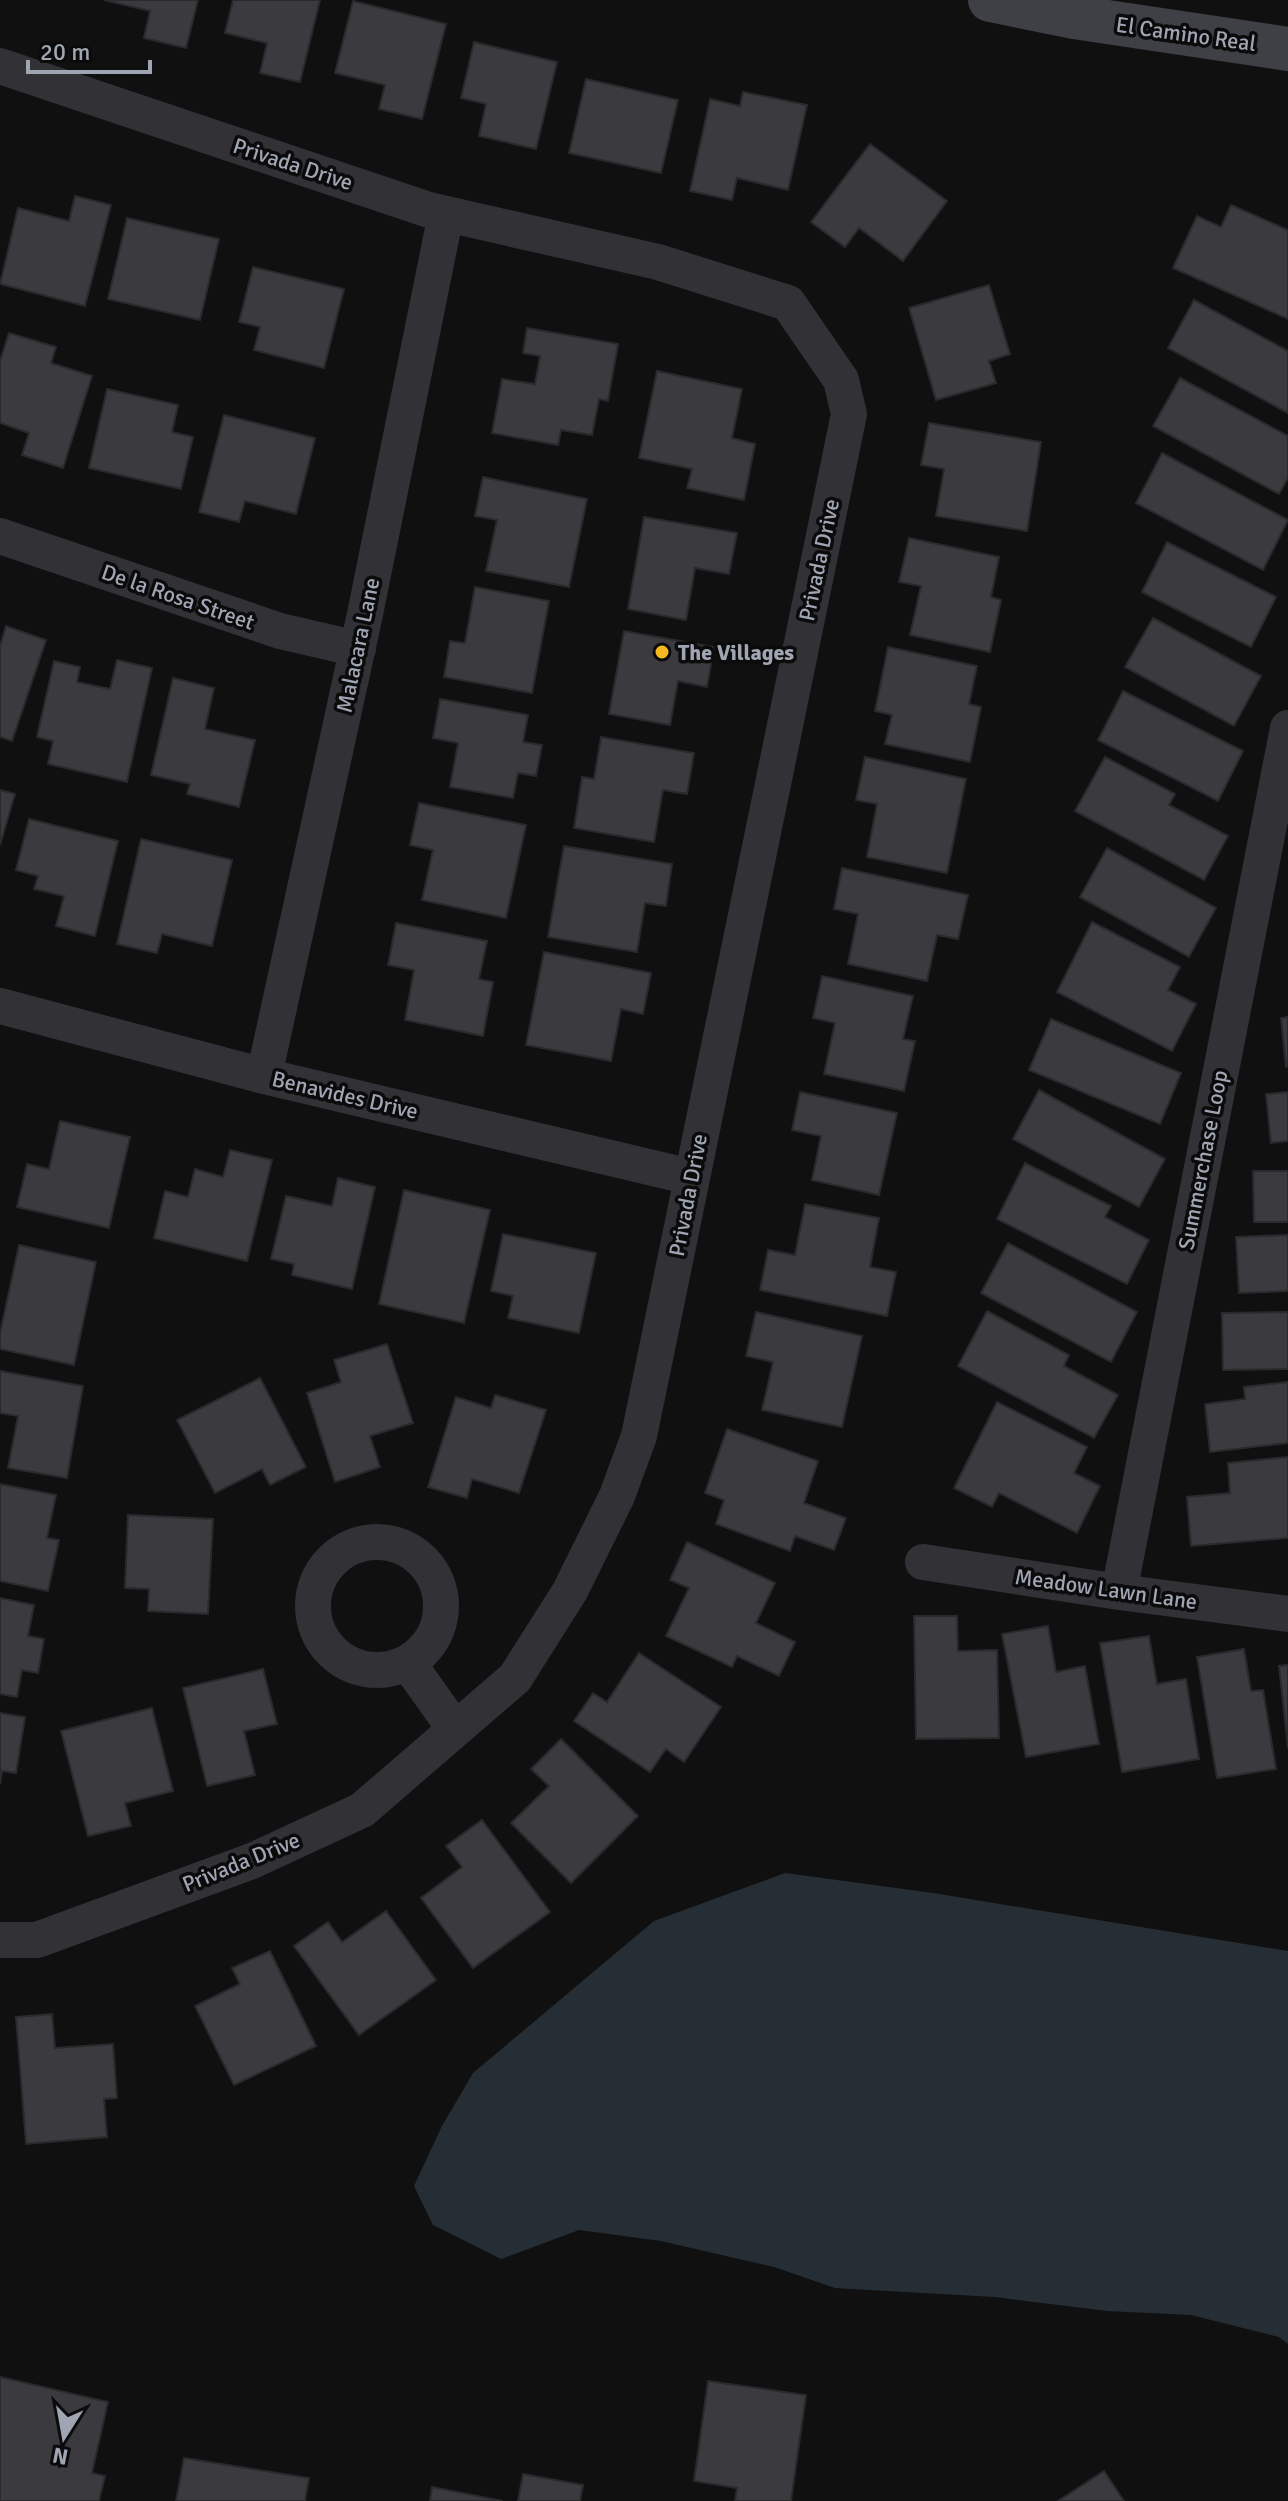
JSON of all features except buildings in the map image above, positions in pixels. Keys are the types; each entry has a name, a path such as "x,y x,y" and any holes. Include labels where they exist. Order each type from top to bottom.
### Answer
{"main road":[{"name":"El Camino Real","path":"990,0 1074,17 1288,49"}],"street":[{"name":"Privada Drive","path":"0,66 446,214 658,262 788,303 841,380 849,414 639,1436 617,1496 570,1591 515,1678 362,1810 252,1861 37,1940 0,1940"},
{"name":"Malacara Lane","path":"264,1076 358,649 446,214"},
{"name":"De la Rosa Street","path":"0,536 280,631 358,649"},
{"name":"Summerchase Loop","path":"1119,1592 1288,728"},
{"name":"Benavides Drive","path":"0,1006 264,1076 691,1177"},
{"name":"Meadow Lawn Lane","path":"923,1562 1288,1614"},
{"path":"408,1663 455,1729"}],"shaded area":[{"path":"785,1873 933,1893 1288,1951 1288,2344 1279,2337 1191,2315 1107,2311 995,2297 835,2288 774,2267 661,2241 579,2230 501,2259 433,2225 414,2186 442,2126 473,2073 654,1921"}],"place":[{"name":"The Villages","path":"662,652"}]}
